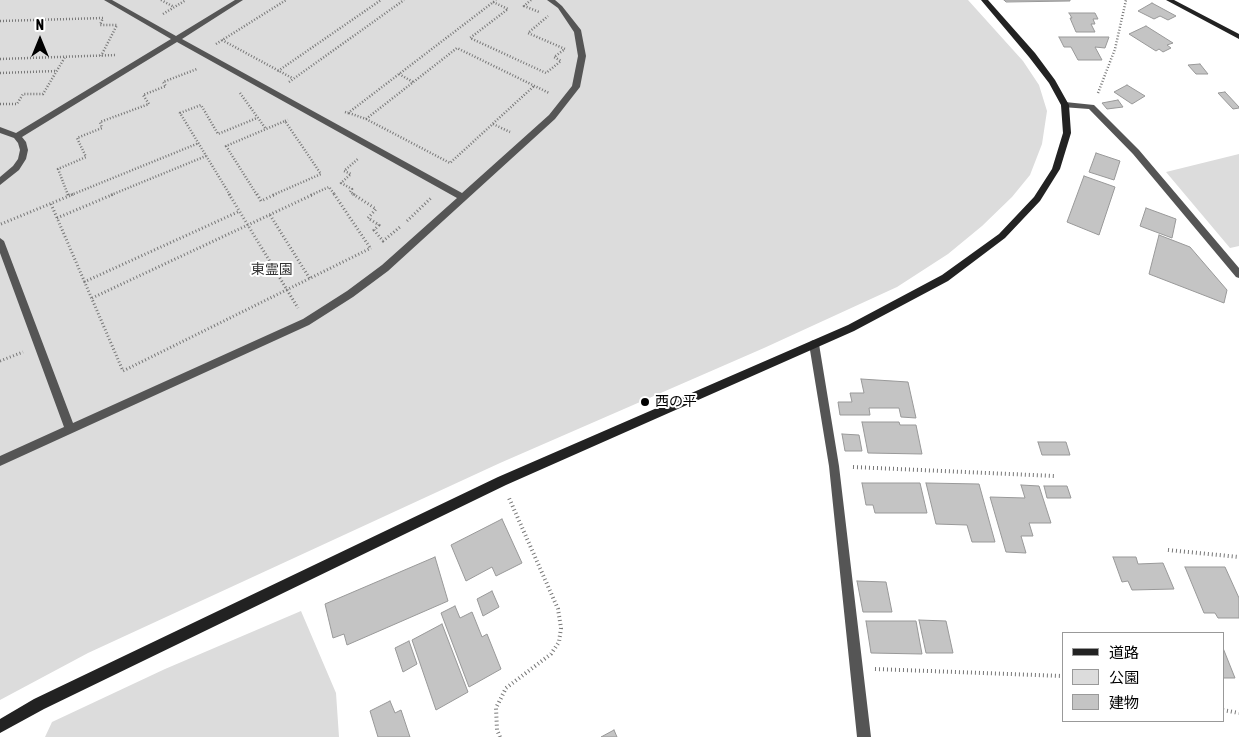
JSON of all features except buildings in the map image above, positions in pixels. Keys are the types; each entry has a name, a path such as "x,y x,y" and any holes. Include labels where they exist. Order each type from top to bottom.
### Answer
{"street":[{"path":"106,0 463,198"},
{"path":"17,136 240,0"},
{"path":"0,461 306,322 350,294 385,268 552,117 576,87 582,56 578,32 560,7 550,0"},
{"path":"0,726 39,704 502,481 851,328 945,278 1002,236 1038,199 1056,169 1067,132 1065,105 1037,61 984,0"},
{"path":"1169,0 1239,37"},
{"path":"1065,105 1091,107 1136,152 1239,274"},
{"path":"0,130 17,136 22,142 24,150 22,159 16,168 0,182"},
{"path":"0,241 70,429"},
{"path":"814,344 834,466 864,737"}],"path":[{"path":"161,0 174,7 186,0"},
{"path":"201,54 286,0"},
{"path":"278,70 381,0"},
{"path":"297,86 288,81 404,0"},
{"path":"348,113 496,0"},
{"path":"493,2 508,9 470,38 546,73 561,61 554,58 565,49 528,33 548,15 524,6 531,0"},
{"path":"1091,107 1106,75 1115,49 1126,0"},
{"path":"0,21 103,18 100,25 117,25 101,56 0,59"},
{"path":"222,40 292,78"},
{"path":"366,119 457,48 565,101"},
{"path":"0,104 16,104 23,94 43,94 65,57"},
{"path":"70,197 58,169 86,157 77,138 102,128 100,122 149,104 143,95 166,86 163,82 218,63 266,129"},
{"path":"0,73 57,71"},
{"path":"399,74 413,82"},
{"path":"340,108 366,119 450,163 534,86"},
{"path":"257,118 218,134 201,105 180,113 306,322"},
{"path":"285,121 321,174 261,201 226,146 285,121 307,112"},
{"path":"0,224 199,143"},
{"path":"370,147 344,171 351,174 341,182 352,189 350,192 376,209 368,218 379,225 374,230 383,241 443,187"},
{"path":"57,218 206,156"},
{"path":"92,298 329,188 385,268"},
{"path":"51,204 123,372 371,248"},
{"path":"84,282 240,211"},
{"path":"270,215 310,279"},
{"path":"0,361 39,346"},
{"path":"834,466 1055,476"},
{"path":"500,737 497,730 496,708 506,688 551,654 559,642 562,628 558,610 502,481"},
{"path":"1168,550 1239,557"},
{"path":"857,669 1062,676"},
{"path":"1224,710 1239,713"}],"green space":[{"name":"東霊園","path":"0,0 968,0 1023,61 1039,85 1047,111 1042,144 1030,175 1012,197 982,226 948,254 897,287 764,348 500,463 88,653 0,700"},
{"path":"1239,154 1239,246 1230,248 1166,172"},
{"path":"301,611 336,693 339,737 45,737 52,722 165,669"}],"place":[{"name":"西の平","path":"645,402"}]}
